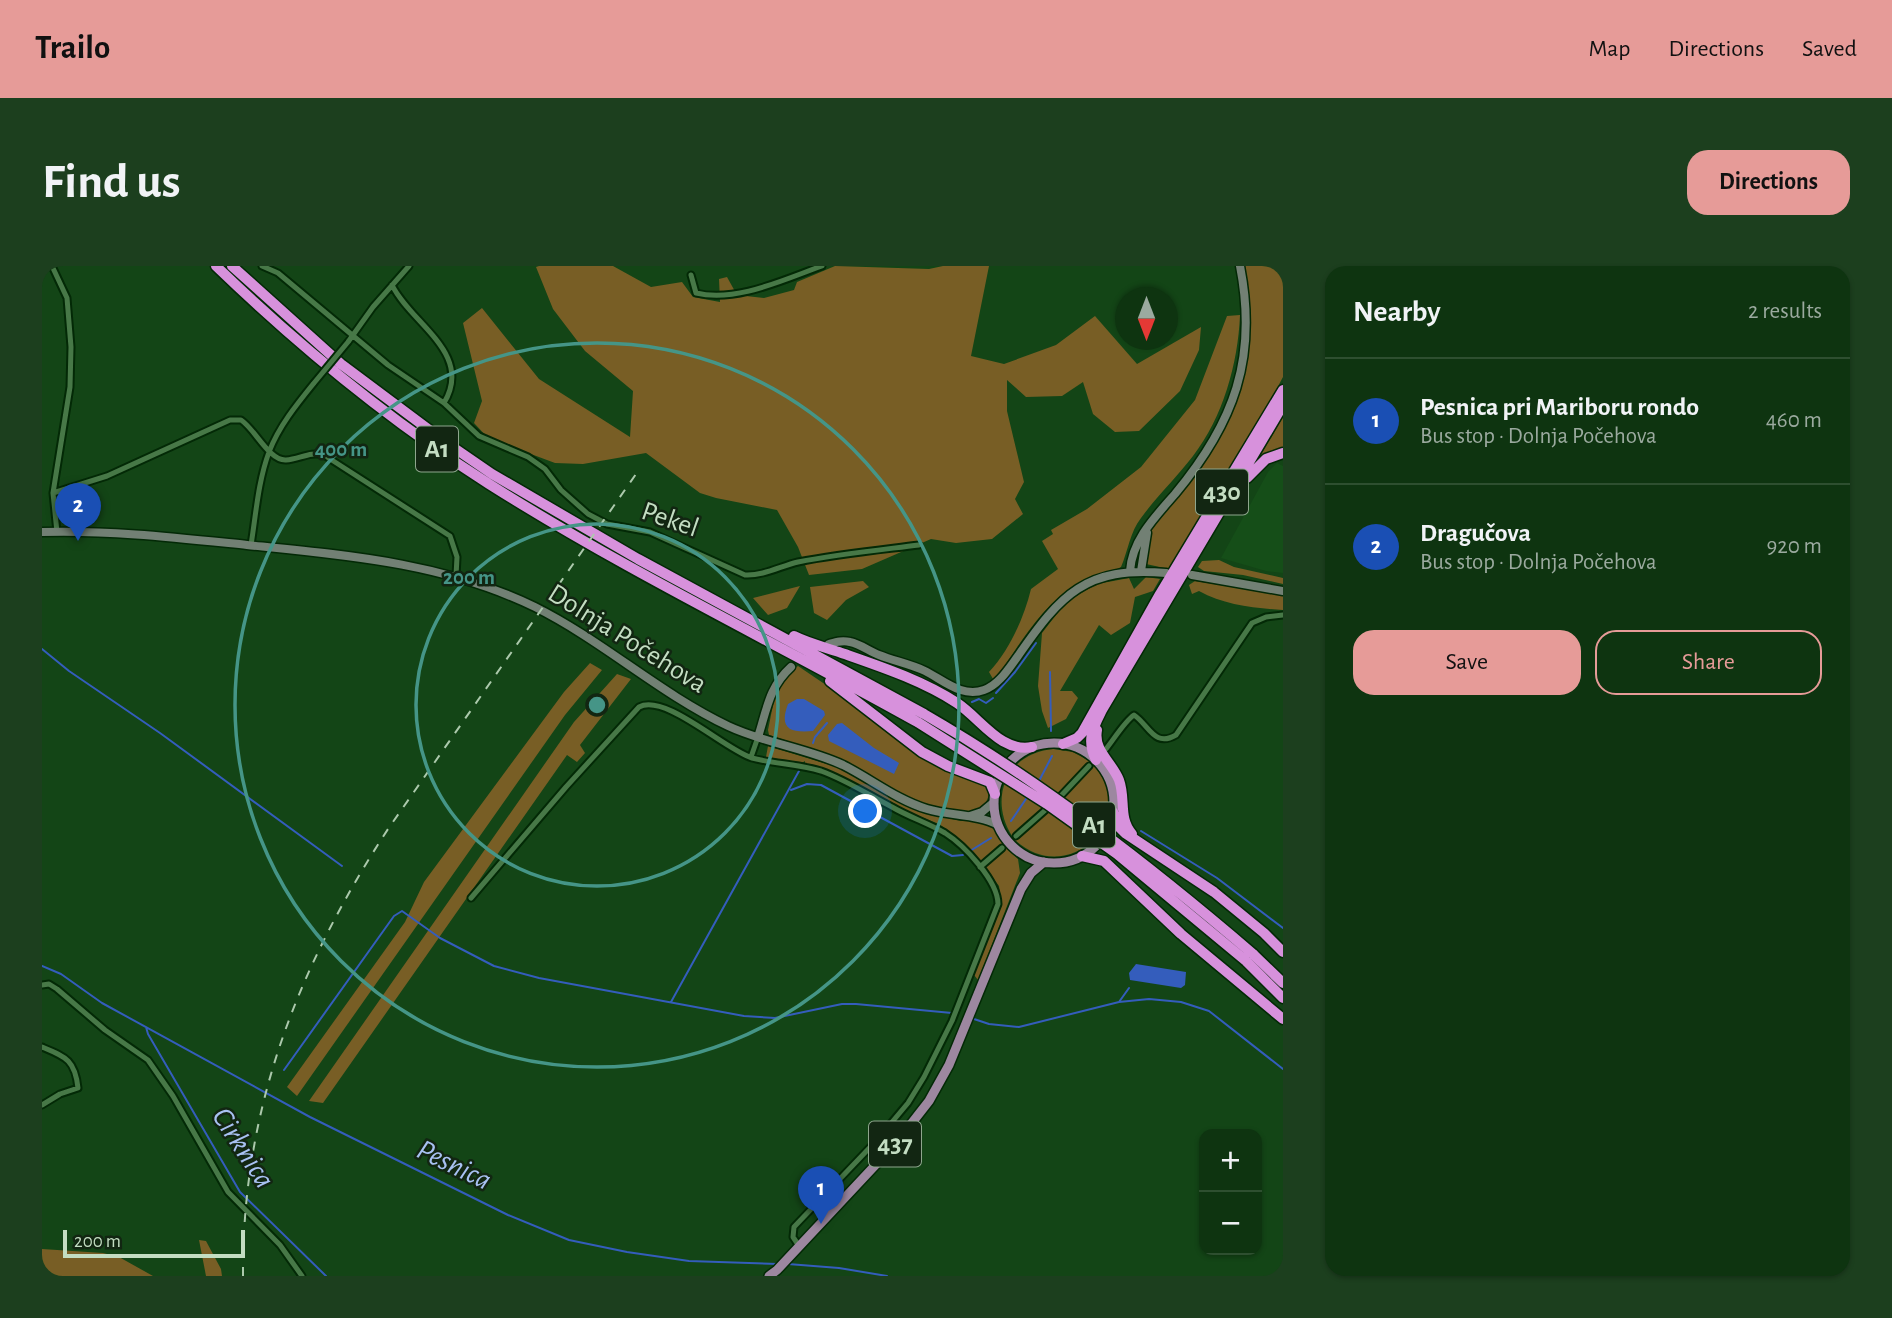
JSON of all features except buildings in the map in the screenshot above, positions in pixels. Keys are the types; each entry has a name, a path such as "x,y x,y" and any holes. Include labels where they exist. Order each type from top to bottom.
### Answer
{"highway":[{"name":"A1","path":"216,266 333,372 436,449 574,536 793,662 921,718"},
{"name":"A1","path":"232,266 341,364 492,474 921,718 997,758 1074,810 1186,897 1249,958 1283,998"},
{"name":"430","path":"1063,744 1082,733 1148,614 1283,390"},
{"name":"430","path":"1092,763 1090,735 1115,688 1283,405"},
{"path":"1232,493 1259,464 1283,453"},
{"path":"758,623 772,625 798,638 920,684 955,702 1007,745 1032,747"},
{"path":"793,662 802,664 832,682 922,752 948,766 990,782 995,798"},
{"path":"1115,688 1098,729 1097,740 1100,751 1118,779 1125,825 1146,846"},
{"path":"1113,812 1121,830 1213,892 1283,952"},
{"path":"1083,856 1104,861 1181,933 1283,1019"},
{"name":"A1","path":"1249,958 1283,983"}],"main road":[{"path":"1130,571 1135,546 1200,462 1224,421 1238,386 1247,337 1246,303 1240,266"},
{"path":"1141,571 1149,526"},
{"name":"Dolnja Počehova","path":"42,532 146,534 251,545 402,563 456,576 495,590 578,631 672,696 729,727 843,765 923,808 987,820 999,825"},
{"path":"828,644 851,642 921,669 965,692 985,690 1006,672 1046,614 1060,601 1091,582 1130,571 1166,573"},
{"path":"1192,575 1283,591"},
{"path":"758,737 773,689 793,662"},
{"path":"1092,763 1081,749 1063,744 1032,747 1009,764 1000,776 995,798 999,825 1010,843 1021,853 1044,862 1060,863 1083,856 1101,841 1107,832 1113,812"},
{"name":"430","path":"1092,763 1110,780 1114,799 1113,812"},
{"path":"966,817 982,812 995,798"},
{"path":"1021,853 1025,864 1021,889"},
{"name":"437","path":"773,1274 914,1121 949,1065 1021,889 1031,873 1044,862"}],"street":[{"path":"52,266 68,305 71,371 53,493 57,532"},
{"name":"Pekel","path":"262,266 278,273 388,365 444,403 479,436 528,457 545,469 561,490 588,514 607,524 650,532 746,575 755,576 794,563 919,545"},
{"path":"251,545 260,486 270,452 289,414 410,266"},
{"path":"691,275 696,293 722,294 766,287 822,266"},
{"path":"392,285 412,314 438,339 445,352 451,372 451,390 444,403"},
{"path":"53,493 107,476 237,419 246,423 275,457 284,461 309,453 324,455 450,536 457,558 456,576"},
{"path":"1106,749 1132,715 1138,717 1155,737 1165,739 1176,735 1252,624 1266,617 1283,615"},
{"name":"Dolnja Počehova","path":"471,898 639,707 646,704 660,706 736,752 751,758"},
{"path":"758,737 751,758 805,767 852,785 947,834 980,867 996,889 998,904 959,1005 924,1077 908,1103 877,1140 794,1227 793,1237 797,1248"},
{"path":"1016,836 1039,817 1092,763"},
{"path":"980,867 1002,848"},
{"path":"969,981 982,985"},
{"path":"42,985 49,984 57,989 98,1024 148,1060 173,1096 228,1192 280,1245 302,1276"},
{"path":"42,1047 67,1058 74,1070 78,1088 60,1094 42,1105"}],"shaded area":[{"path":"613,266 651,287 682,282 693,297 720,302 719,279 727,277 737,295 764,298 794,290 797,282 835,266 929,269 943,266 989,266 971,356 1004,364 1056,345 1095,316 1115,339 1115,350 1125,350 1137,364 1161,350 1178,350 1178,340 1201,327 1199,350 1180,391 1139,431 1115,432 1093,414 1083,382 1062,396 1026,397 1007,380 1007,411 1024,482 1015,499 1023,514 992,539 956,543 931,539 862,569 809,575 798,547 777,510 700,493 646,453 583,464 555,463 488,438 474,423 482,401 463,323 482,308 539,379 630,437 633,391 585,351 553,309 536,267"},
{"path":"1244,266 1283,266 1283,377 1252,435 1179,556 1169,569 1146,564 1149,537 1154,525 1213,448 1237,400 1249,350 1250,323"},
{"path":"1240,315 1232,371 1213,424 1193,456 1137,523 1121,567 1081,582 1063,594 1041,615 996,679 993,679 989,672 1015,634 1031,589 1058,569 1042,541 1053,534 1051,530 1087,509 1141,467 1195,400 1227,316"},
{"path":"1283,417 1283,450 1256,463"},
{"path":"1277,463 1283,466 1283,573 1221,558 1268,472"},
{"path":"1219,560 1234,567 1283,578 1283,584 1243,575 1204,571 1198,567 1202,561"},
{"path":"1146,577 1160,579 1153,591 1135,597 1130,623 1111,635 1099,625 1060,691 1072,691 1078,698 1066,719 1048,728 1038,686 1042,633 1066,602 1097,584 1129,578 1134,589"},
{"path":"863,581 869,587 846,600 827,620 814,613 810,587"},
{"path":"1195,581 1283,595 1283,610 1229,603 1199,591 1192,594 1189,585"},
{"path":"800,586 787,608 768,615 753,598"},
{"path":"590,663 602,670 565,715 297,1096 287,1087 405,922 424,882 564,692"},
{"path":"798,666 863,710 985,785 989,795 985,805 970,812 930,806 831,756 769,735 776,694 784,679"},
{"path":"617,674 631,679 580,745 585,753 577,762 567,755 323,1103 309,1101 574,722"},
{"path":"768,746 840,768 903,803 930,814 961,821 981,821 992,826 1003,844 979,861 939,824 896,807 848,779 805,764 805,761 802,763 766,757"},
{"path":"1053,749 1073,752 1091,762 1073,782 1012,836 1002,807 1006,780 1013,768 1024,759 1037,752"},
{"path":"1094,766 1106,786 1109,806 1104,825 1092,841 1076,852 1057,856 1036,853 1015,840"},
{"path":"1006,848 1018,859 1020,873 978,980 974,975 1001,900 999,886 985,867"},
{"path":"199,1240 206,1241 222,1276 206,1276"},
{"path":"42,1249 103,1253 119,1257 153,1276 42,1276"}],"water":[{"path":"804,699 824,711 825,715 813,731 792,730 786,724 788,704"},
{"path":"842,723 899,763 894,774 829,741 828,735 837,724"},
{"path":"1136,964 1186,972 1185,985 1181,988 1130,980 1129,973"}],"waterway":[{"path":"996,693 1036,643"},
{"path":"42,649 342,866"},
{"path":"1050,672 1051,731"},
{"path":"972,702 979,699 986,703 993,698"},
{"path":"813,743 827,723"},
{"path":"1039,781 1052,756"},
{"path":"671,1002 799,771"},
{"path":"791,790 807,784 821,785 952,856 963,855"},
{"path":"1011,821 1028,796"},
{"path":"1141,831 1217,878 1283,928"},
{"path":"970,851 991,838"},
{"path":"284,1070 394,916 402,911 440,938 494,966 539,978 744,1016 775,1018 842,1004 952,1013"},
{"name":"Pesnica","path":"42,966 61,974 102,1003 310,1117 508,1215 569,1240 689,1261 778,1264"},
{"path":"1119,1002 1129,988"},
{"path":"971,1018 989,1024 1019,1027 1119,1002 1149,999 1181,1002 1209,1011 1283,1069"},
{"name":"Cirknica","path":"146,1027 240,1192 326,1276"},
{"name":"Pesnica","path":"788,1264 839,1268 887,1276"}],"tunnel":[{"path":"1002,848 1016,836"}],"railway":[{"path":"243,1276 245,1214 265,1097 281,1041 327,933 388,829 636,474"}],"place":[{"name":"Dragučova","path":"78,541"},
{"name":"Pesnica pri Mariboru rondo","path":"821,1224"}]}
